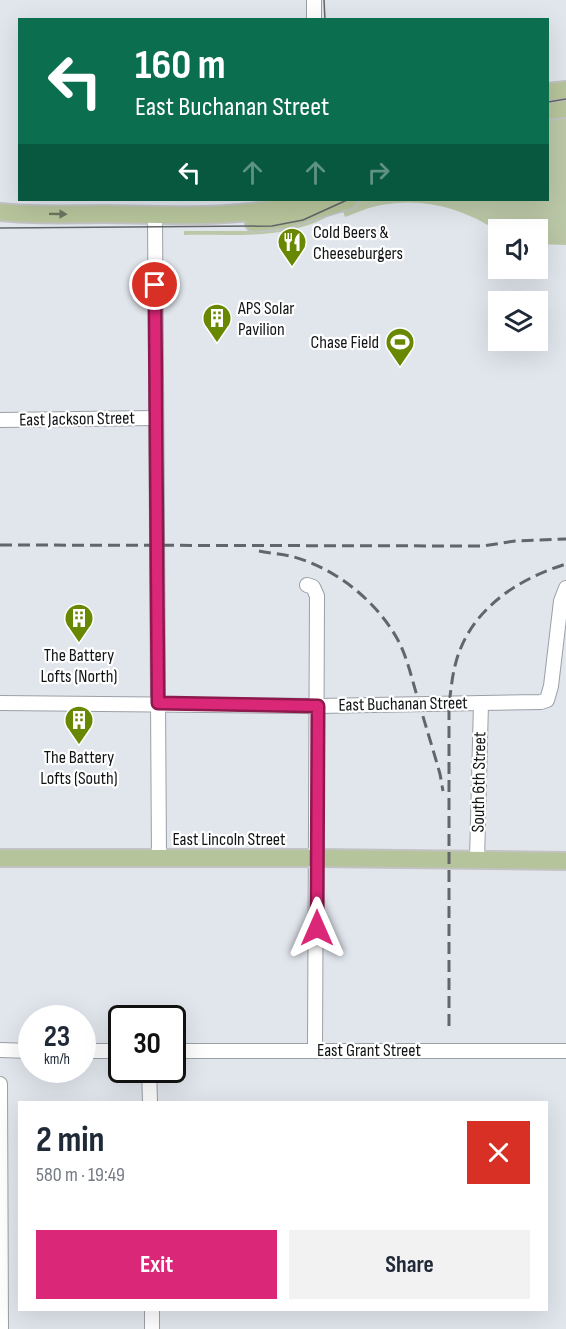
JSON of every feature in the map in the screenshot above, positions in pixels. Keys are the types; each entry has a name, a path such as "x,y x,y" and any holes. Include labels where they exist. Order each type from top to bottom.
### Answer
{"main road":[{"path":"549,92 566,90"},
{"path":"549,111 566,109"},
{"path":"0,212 163,215 267,211 307,201"},
{"path":"163,215 206,221 255,223 284,220 343,201"},
{"name":"East Lincoln Street","path":"0,858 566,861"}],"street":[{"path":"314,0 314,18"},
{"path":"159,859 155,418 163,215"},
{"name":"East Jackson Street","path":"0,420 155,418"},
{"path":"307,585 313,587 317,596 315,1050"},
{"name":"East Buchanan Street","path":"0,703 318,706 541,702 547,700 551,686 561,601 566,588"},
{"name":"South 6th Street","path":"477,860 481,703"},
{"path":"0,1050 18,1051"},
{"name":"East Grant Street","path":"186,1051 566,1051"},
{"path":"149,1083 150,1101"},
{"path":"0,1084 1,1329"},
{"path":"152,1311 152,1329"}],"green space":[{"path":"566,114 566,245 548,244 548,219 488,219 488,225 471,216 442,206 412,202 381,205 345,217 342,209 357,201 549,201 549,115"},
{"path":"323,215 325,218 308,225 274,233 184,235 184,231 277,231"}],"tram line":[{"path":"324,0 325,18"},
{"path":"549,102 566,99"},
{"path":"0,228 272,226 303,220 345,201"}],"railway":[{"path":"0,545 483,546 515,541 566,539"},
{"path":"259,551 307,561 339,577 367,600 390,627 405,656 443,791"},
{"path":"449,1026 449,704 455,667 463,643 472,627 498,599 530,578 566,564"}],"place":[{"name":"Cold Beers & Cheeseburgers","path":"292,268"},
{"name":"APS Solar Pavilion","path":"217,344"},
{"name":"Chase Field","path":"400,368"},
{"name":"The Battery Lofts (North)","path":"79,644"},
{"name":"The Battery Lofts (South)","path":"79,746"}],"route":[{"path":"155,285 158,703 318,706 317,928"}]}
